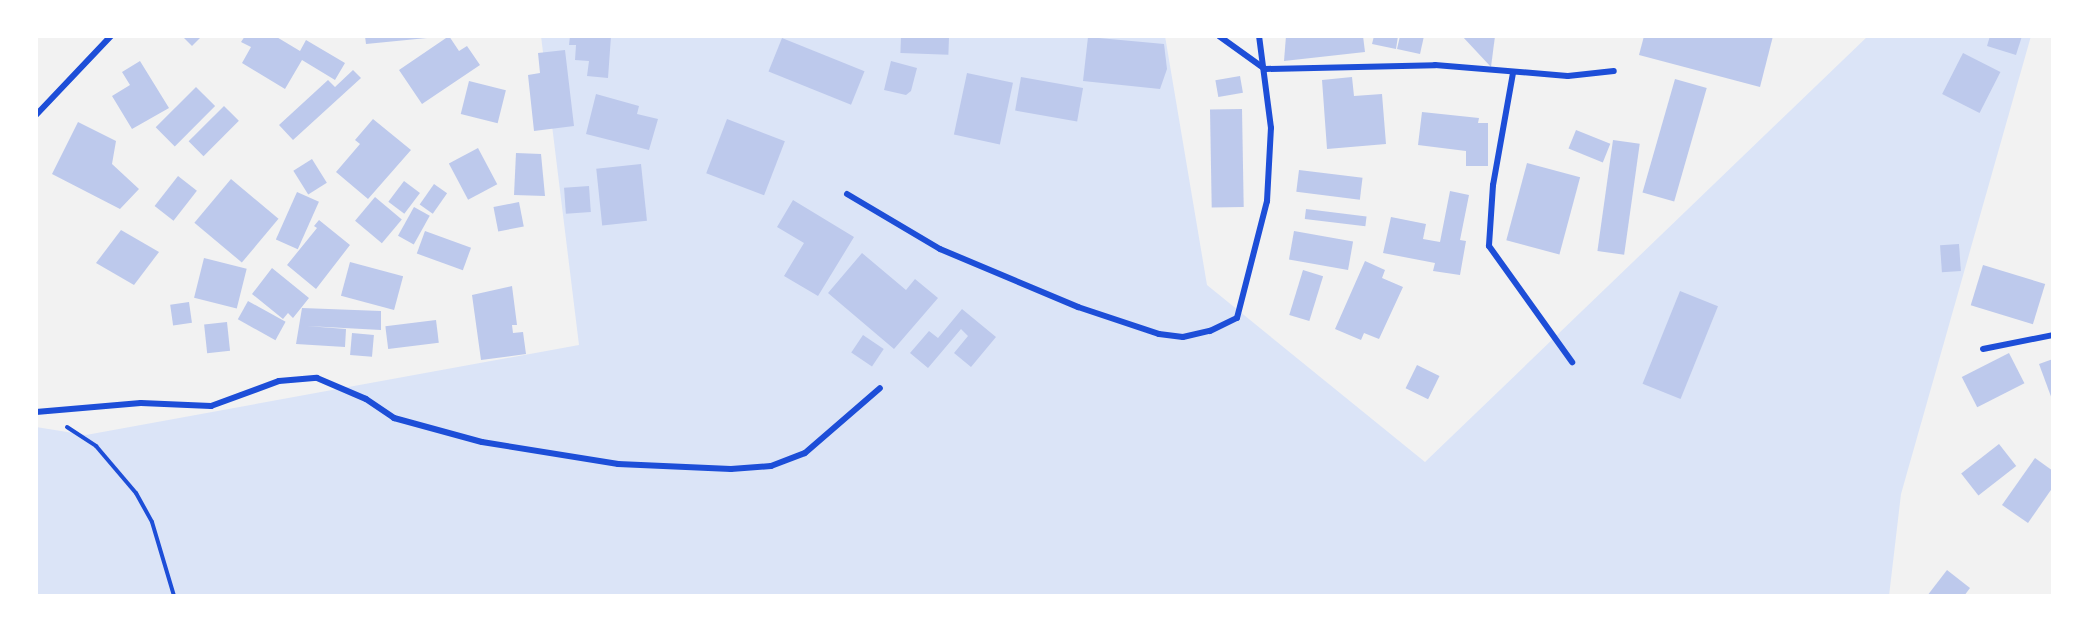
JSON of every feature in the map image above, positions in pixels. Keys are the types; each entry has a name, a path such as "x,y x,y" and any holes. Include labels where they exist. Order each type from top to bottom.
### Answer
{"street":[{"path":"36,116 111,36"},
{"path":"1219,36 1265,69 1435,65 1568,76 1614,71"},
{"path":"847,194 940,249 1078,307 1159,334 1183,337 1210,331 1237,318 1267,201 1271,128 1259,36"},
{"path":"1513,73 1493,185 1489,246 1572,362"},
{"path":"1983,349 2053,335"},
{"path":"37,412 141,403 211,406 279,381 317,378 366,399 394,418 482,442 618,465 731,469 771,466 805,453 880,388"}],"path":[{"path":"37,412 96,446 136,493 152,522 174,596"}],"shaded area":[{"path":"541,36 1165,36 1207,285 1425,462 1868,36 2031,36 1901,494 1889,596 36,596 36,427 86,435 579,345"}],"building":[{"path":"182,36 202,36 192,46"},
{"path":"245,36 275,36 300,51 306,40 345,63 335,80 302,60 285,89 242,63 251,47 241,42"},
{"path":"365,36 427,36 427,38 366,44"},
{"path":"449,36 459,51 467,46 480,65 422,104 399,70"},
{"path":"570,36 611,36 608,78 587,76 589,61 575,60 576,45 569,45"},
{"path":"901,36 949,38 948,55 900,53"},
{"path":"1286,36 1363,36 1365,52 1284,61"},
{"path":"1374,36 1398,36 1396,49 1372,44"},
{"path":"1400,36 1424,36 1420,54 1397,49"},
{"path":"1462,36 1495,36 1491,67"},
{"path":"1644,36 1773,36 1760,87 1639,55"},
{"path":"1990,36 2022,36 2016,55 1987,46"},
{"path":"1088,37 1164,44 1167,69 1160,89 1083,81"},
{"path":"782,38 865,71 851,105 769,71"},
{"path":"565,50 574,126 534,131 528,75 540,73 538,53"},
{"path":"1963,53 2000,72 1980,113 1942,94"},
{"path":"140,61 169,108 132,129 112,96 130,85 122,72"},
{"path":"891,61 917,68 911,91 906,95 884,90"},
{"path":"353,70 361,78 293,140 279,125 328,80 335,87"},
{"path":"967,73 1013,83 1000,144 954,135"},
{"path":"1240,76 1243,93 1218,97 1215,80"},
{"path":"1021,77 1083,88 1077,121 1015,110"},
{"path":"1352,77 1354,96 1382,94 1386,144 1327,149 1322,80"},
{"path":"1675,79 1707,88 1674,202 1642,192"},
{"path":"469,81 506,90 498,123 461,114"},
{"path":"196,87 215,106 175,146 156,127"},
{"path":"596,94 639,106 637,114 658,119 649,150 586,134"},
{"path":"224,106 239,121 203,156 189,141"},
{"path":"1242,109 1244,207 1212,208 1210,110"},
{"path":"1422,112 1479,118 1478,123 1488,123 1488,166 1466,166 1466,151 1418,145"},
{"path":"373,119 411,150 368,199 336,172 360,144 355,140"},
{"path":"727,119 785,141 764,195 706,173"},
{"path":"78,122 116,141 112,164 139,189 120,209 52,174"},
{"path":"1576,130 1610,144 1603,162 1569,149"},
{"path":"1613,140 1640,144 1624,255 1597,251"},
{"path":"478,148 497,184 468,200 449,163"},
{"path":"516,153 541,154 545,196 514,195"},
{"path":"312,159 327,183 308,194 293,171"},
{"path":"1527,163 1580,177 1559,255 1506,240"},
{"path":"641,164 647,221 602,225 596,169"},
{"path":"1299,170 1363,178 1360,200 1296,192"},
{"path":"178,176 197,191 174,221 155,206"},
{"path":"231,179 278,219 242,263 194,223"},
{"path":"404,181 420,193 404,214 388,202"},
{"path":"434,184 447,193 433,214 420,204"},
{"path":"589,186 591,212 566,214 564,188"},
{"path":"1450,191 1469,195 1460,240 1466,241 1460,275 1433,271 1435,263 1383,253 1391,217 1426,224 1423,239 1440,242"},
{"path":"297,192 319,202 298,249 276,240"},
{"path":"375,197 402,219 382,243 355,221"},
{"path":"793,200 854,237 818,296 784,276 804,243 777,227"},
{"path":"519,202 524,227 498,232 493,207"},
{"path":"414,207 430,216 414,245 398,236"},
{"path":"1306,209 1367,216 1365,226 1305,219"},
{"path":"319,220 350,245 316,289 287,265 317,228 314,226"},
{"path":"121,230 159,252 134,285 96,263"},
{"path":"425,231 471,248 463,270 417,254"},
{"path":"1294,231 1353,241 1348,270 1289,260"},
{"path":"1959,244 1961,271 1942,272 1940,245"},
{"path":"862,253 906,290 915,279 938,298 894,349 828,293"},
{"path":"204,258 247,269 237,308 194,298"},
{"path":"1365,261 1385,270 1382,278 1403,287 1379,339 1364,333 1361,340 1335,329"},
{"path":"350,262 403,276 394,310 341,296"},
{"path":"1983,265 2045,284 2033,324 1971,305"},
{"path":"272,268 309,298 293,318 288,313 283,319 252,294"},
{"path":"1303,270 1323,276 1309,321 1289,315"},
{"path":"512,286 517,325 512,325 513,333 523,332 526,354 481,360 472,295"},
{"path":"1680,291 1718,306 1681,399 1643,384"},
{"path":"248,301 286,322 275,340 238,319"},
{"path":"189,302 192,323 173,325 170,305"},
{"path":"302,308 381,311 381,330 307,326 346,329 345,347 296,344"},
{"path":"962,309 996,337 971,367 954,353 968,336 961,329 928,368 910,353 929,331 938,338"},
{"path":"436,320 439,343 388,349 385,326"},
{"path":"227,322 230,351 207,353 204,324"},
{"path":"352,333 374,335 372,357 350,355"},
{"path":"863,335 884,349 872,366 851,352"},
{"path":"2009,353 2024,383 1977,407 1962,377"},
{"path":"2053,359 2053,402 2039,364"},
{"path":"1417,365 1439,376 1428,399 1406,388"},
{"path":"1999,444 2016,466 1978,496 1961,474"},
{"path":"2035,458 2053,471 2053,487 2028,523 2002,505"},
{"path":"1947,570 1970,588 1964,596 1927,596"}]}
